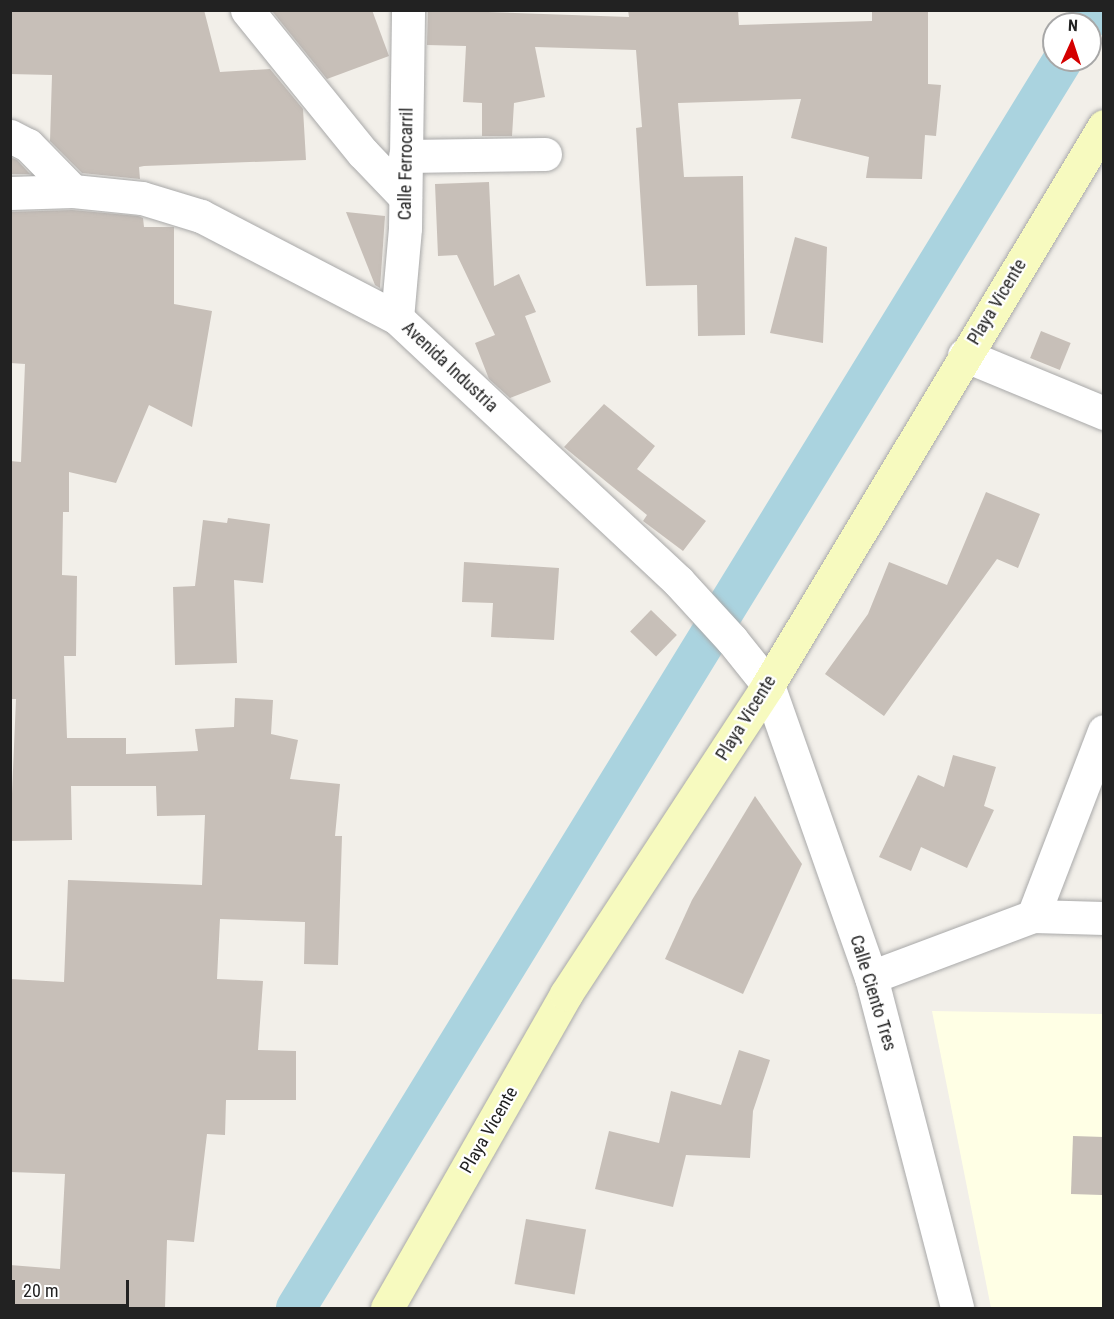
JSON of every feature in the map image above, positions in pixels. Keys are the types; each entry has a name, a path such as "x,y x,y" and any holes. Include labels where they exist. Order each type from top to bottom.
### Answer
{"street":[{"path":"247,10 363,153 405,197"},
{"name":"Calle Ferrocarril","path":"397,318 405,197 408,10"},
{"name":"Playa Vicente","path":"387,1308 566,993 761,675 964,355 1104,126"},
{"path":"10,136 28,145 73,191"},
{"path":"405,156 545,154"},
{"name":"Avenida Industria","path":"10,192 73,191 142,198 201,216 397,318 693,597 761,675"},
{"path":"964,355 1104,413"},
{"name":"Calle Ciento Tres","path":"761,675 871,976 957,1308"},
{"path":"1033,916 1104,732"},
{"path":"871,976 1033,916 1104,918"}],"shaded area":[{"path":"932,1011 1103,1014 1103,1308 991,1308"}],"building":[{"path":"10,10 204,10 220,72 270,69 303,109 306,160 144,166 139,167 140,179 82,173 50,141 52,75 10,74"},
{"path":"372,10 389,56 327,79 272,11"},
{"path":"428,10 629,17 628,10 738,10 739,25 872,21 872,10 928,10 928,84 941,85 936,136 925,135 922,179 866,178 869,157 791,138 801,99 678,103 684,177 743,176 745,335 698,336 697,285 646,286 636,128 642,127 636,50 535,47 545,97 514,103 512,136 482,136 482,103 463,102 466,46 427,45"},
{"path":"10,157 17,160 30,174 10,174"},
{"path":"489,182 494,286 519,274 536,312 525,316 551,382 510,398 489,379 475,343 495,335 457,255 438,256 435,184"},
{"path":"72,210 138,216 143,218 144,227 174,227 174,304 212,311 192,427 149,405 116,483 69,472 69,512 63,512 62,575 77,576 76,656 64,656 67,738 126,738 126,754 198,751 195,729 234,727 235,698 273,700 271,734 298,740 290,779 340,784 335,836 342,836 338,965 304,964 305,922 220,919 217,979 263,981 258,1050 296,1051 296,1100 226,1100 225,1135 207,1134 194,1242 167,1240 165,1308 10,1308 10,1265 60,1269 65,1174 10,1172 10,979 64,982 68,880 202,885 205,815 157,816 156,786 71,786 72,840 10,841 16,699 10,699 10,461 21,462 25,364 10,363 10,212"},
{"path":"346,212 385,216 380,288 375,285"},
{"path":"795,237 827,247 823,343 770,333"},
{"path":"1041,331 1071,343 1060,370 1030,358"},
{"path":"604,404 655,446 637,469 706,521 683,551 643,521 647,515 564,447"},
{"path":"986,492 1040,514 1018,568 997,559 884,716 825,674 868,614 889,562 947,585"},
{"path":"228,518 270,524 263,583 234,580 237,663 175,665 173,587 195,586 203,520 227,523"},
{"path":"464,562 559,568 554,640 491,637 493,603 462,602"},
{"path":"651,610 677,635 656,657 630,632"},
{"path":"953,755 996,767 984,806 994,810 967,868 921,847 911,871 879,857 918,775 944,787"},
{"path":"755,796 802,864 743,994 665,959 692,900"},
{"path":"739,1050 770,1060 753,1111 750,1158 686,1155 673,1207 595,1189 609,1131 659,1143 671,1091 721,1105"},
{"path":"1073,1136 1104,1137 1102,1195 1071,1194"},
{"path":"526,1219 586,1230 575,1295 515,1284"}],"waterway":[{"path":"296,1308 1056,72"}]}
